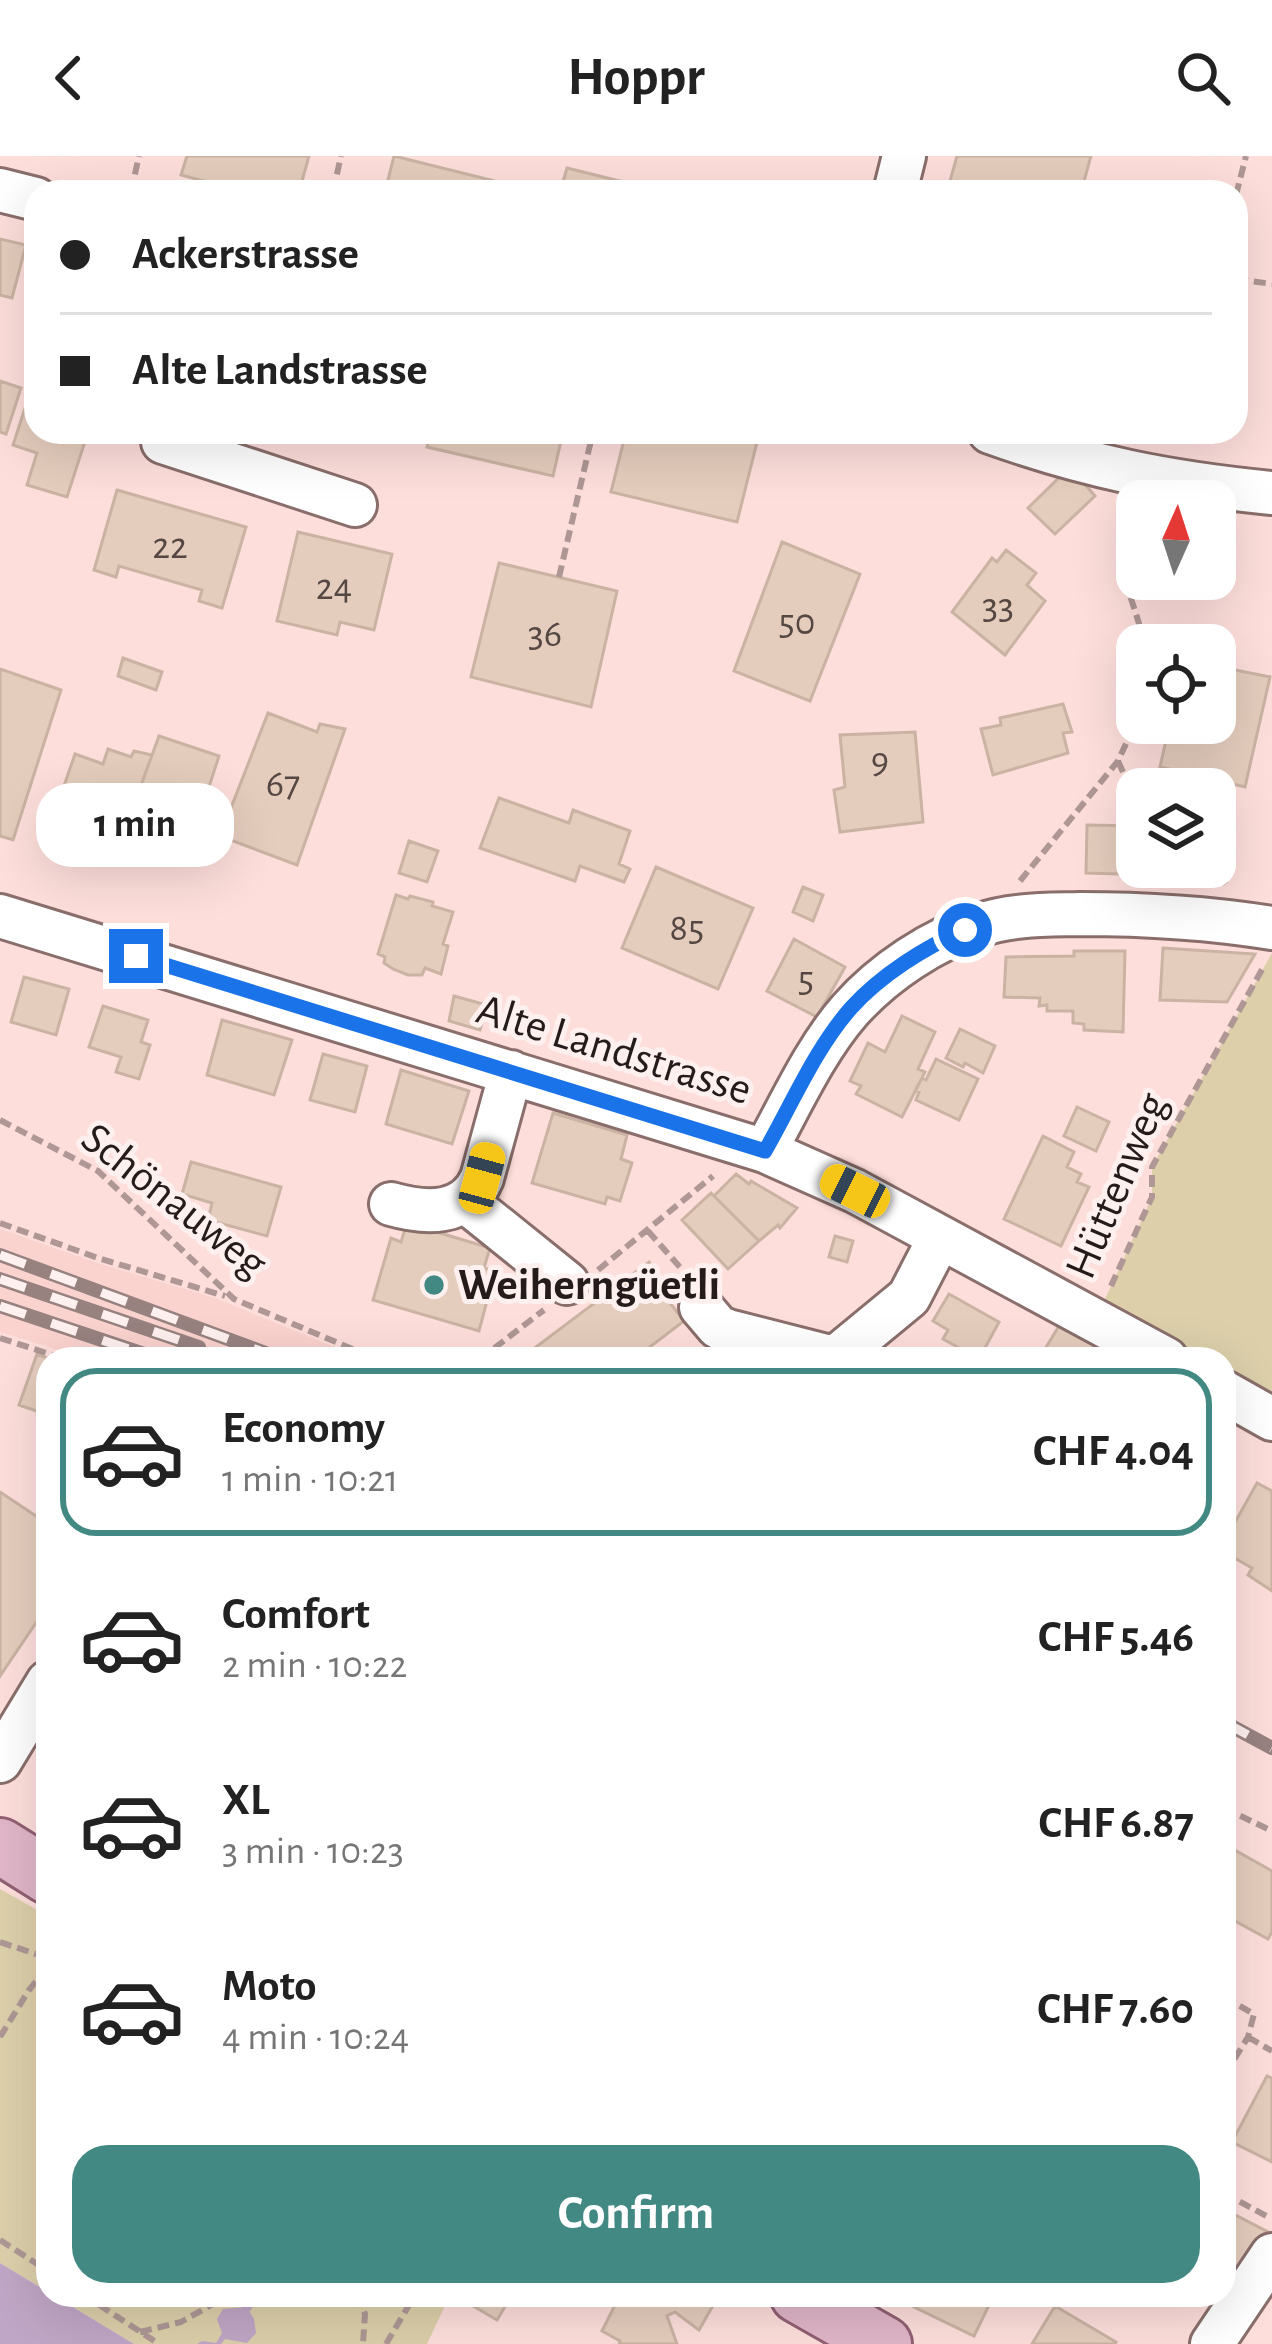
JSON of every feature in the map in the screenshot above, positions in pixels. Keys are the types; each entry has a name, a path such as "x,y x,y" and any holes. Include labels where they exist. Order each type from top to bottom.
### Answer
{"main road":[{"path":"0,1846 36,1868"},
{"path":"819,2307 884,2344"}],"street":[{"path":"169,444 355,505"},
{"path":"1026,444 1142,476 1272,493"},
{"path":"756,1148 851,1009 885,979 965,930 1035,915 1143,915 1272,928"},
{"name":"Alte Landstrasse","path":"0,916 756,1148 855,1191 1144,1347"},
{"path":"391,1204 428,1211 465,1202 479,1186 511,1072"},
{"path":"465,1202 566,1291"},
{"path":"849,1347 909,1297 940,1237"},
{"path":"700,1307 718,1327 792,1347"},
{"path":"1236,1399 1272,1419"},
{"path":"0,1761 36,1707"},
{"path":"1212,2344 1272,2255"}],"path":[{"path":"559,577 590,444"},
{"path":"1138,624 1118,550 1122,520 1142,476"},
{"path":"996,920 1014,888 1118,761 1126,744"},
{"path":"1118,761 1121,768"},
{"name":"Hüttenweg","path":"1095,1321 1152,1197 1151,1167 1272,953"},
{"name":"Schönauweg","path":"0,1120 98,1171 234,1299 348,1347"},
{"path":"496,1347 756,1148"},
{"path":"0,1223 234,1299"},
{"path":"0,1338 36,1350"},
{"path":"1236,1814 1272,1831"},
{"path":"0,1942 36,1954"},
{"path":"0,2037 36,1982"},
{"path":"1236,2004 1254,2014 1236,2056"},
{"path":"1248,2037 1272,2051"},
{"path":"1236,2200 1272,2220"},
{"path":"0,2240 36,2263"},
{"path":"102,2307 159,2344"},
{"path":"140,2332 181,2322 208,2307"},
{"path":"362,2307 363,2344"},
{"path":"386,2344 408,2307"}],"shaded area":[{"path":"1272,953 1272,1419 1236,1399 1236,1347 1144,1347 1095,1321 1152,1197 1152,1167"},
{"path":"0,1229 215,1298 335,1347 49,1347 0,1332"},
{"path":"0,1889 36,1909 36,2285 0,2263"},
{"path":"0,2263 36,2285 36,2307 73,2307 134,2344 0,2344"},
{"path":"73,2307 444,2307 427,2344 134,2344"},
{"path":"247,2307 256,2333 247,2343 225,2339 221,2344 197,2344 216,2343 222,2333 217,2319 223,2309"}],"building":[{"path":"187,156 309,156 302,180 200,180 181,175"},
{"path":"394,156 491,180 388,180"},
{"path":"957,156 1091,156 1084,180 950,180"},
{"path":"567,168 616,180 564,180"},
{"path":"0,239 24,245 24,253 12,298 0,295"},
{"path":"0,381 21,388 6,434 0,432"},
{"path":"24,411 24,444 84,444 67,497 27,485 37,453 13,445"},
{"path":"428,444 560,444 553,476"},
{"path":"623,444 756,444 737,522 611,492"},
{"path":"1070,467 1095,496 1055,534 1028,508"},
{"path":"117,490 246,527 222,608 199,601 202,590 119,566 116,577 94,570"},
{"path":"298,532 392,554 374,630 340,622 337,635 277,621"},
{"path":"782,542 860,574 810,701 734,671"},
{"path":"1006,550 1036,573 1027,585 1045,601 1005,655 952,612 992,558 997,562"},
{"path":"499,563 617,591 591,707 471,677"},
{"path":"123,658 162,672 156,690 118,676"},
{"path":"0,669 61,690 13,840 0,836"},
{"path":"1236,670 1270,677 1245,787 1236,785 1236,768 1160,767 1165,744 1236,744"},
{"path":"1063,704 1072,732 1063,733 1068,753 993,775 981,729 1001,725 1000,718"},
{"path":"268,713 317,732 320,724 345,729 297,865 220,836"},
{"path":"915,732 923,822 840,832 834,790 845,787 840,735"},
{"path":"159,736 219,756 188,851 182,849 177,861 129,845 141,812 132,810"},
{"path":"108,749 131,757 134,751 152,755 134,805 122,815 115,838 74,825 78,813 57,806 75,754 103,764"},
{"path":"499,798 569,823 573,810 630,831 619,864 630,869 624,882 580,866 575,881 480,848"},
{"path":"1087,825 1116,826 1116,874 1086,873"},
{"path":"409,841 438,851 427,882 399,873"},
{"path":"656,867 753,908 718,989 622,948"},
{"path":"803,887 823,895 813,921 793,912"},
{"path":"396,895 433,902 432,906 453,912 443,944 448,946 441,974 425,968 422,975 408,975 384,963 385,957 378,954"},
{"path":"794,939 845,967 817,1017 767,991"},
{"path":"1163,948 1255,954 1227,1002 1160,1000"},
{"path":"1074,951 1125,951 1123,1032 1084,1030 1084,1024 1073,1023 1073,1011 1047,1011 1047,1005 1039,1006 1040,998 1004,997 1006,957 1074,956"},
{"path":"24,977 69,989 56,1035 11,1022"},
{"path":"454,996 487,1005 480,1030 449,1021"},
{"path":"103,1006 148,1020 141,1042 150,1045 139,1079 116,1072 121,1057 89,1047"},
{"path":"902,1016 935,1032 918,1069 925,1072 902,1117 856,1094 861,1086 850,1081 868,1043 885,1052"},
{"path":"222,1020 292,1040 274,1095 207,1075"},
{"path":"960,1029 995,1046 983,1073 946,1058"},
{"path":"323,1054 367,1066 355,1112 310,1100"},
{"path":"936,1059 978,1079 959,1120 916,1100 919,1092 915,1091"},
{"path":"401,1070 469,1091 452,1144 386,1124"},
{"path":"1077,1107 1109,1122 1096,1151 1064,1136"},
{"path":"553,1113 627,1135 621,1159 632,1163 620,1201 607,1197 605,1204 532,1183"},
{"path":"1043,1136 1074,1152 1067,1167 1081,1174 1077,1182 1089,1187 1061,1246 1004,1219"},
{"path":"191,1162 281,1187 267,1236 208,1220 212,1203 182,1194"},
{"path":"736,1174 797,1208 780,1228 778,1225 759,1241 714,1196"},
{"path":"711,1193 759,1241 728,1269 682,1220"},
{"name":"Weiherngüetli","path":"407,1223 490,1248 484,1268 495,1271 479,1331 373,1300 391,1238 401,1242"},
{"path":"835,1236 853,1241 847,1262 829,1257"},
{"path":"649,1262 673,1295 667,1299 684,1321 650,1347 536,1347"},
{"path":"949,1294 999,1322 985,1347 957,1347 943,1339 948,1330 933,1321"},
{"path":"1062,1321 1109,1347 1046,1347"},
{"path":"36,1357 36,1411 19,1405"},
{"path":"1257,1483 1272,1491 1272,1591 1248,1575 1252,1568 1236,1559 1236,1521"},
{"path":"0,1492 36,1516 36,1623 0,1676"},
{"path":"1236,1851 1272,1871 1268,1939 1236,1922"},
{"path":"1267,2076 1272,2078 1272,2162 1236,2144 1236,2134"},
{"path":"1236,2215 1270,2233 1240,2294 1236,2292"},
{"path":"475,2307 505,2307 497,2320"},
{"path":"614,2307 712,2307 699,2330 675,2312 667,2316 677,2344 619,2344 602,2331"},
{"path":"914,2307 988,2307 974,2336"},
{"path":"1054,2307 1116,2342 1115,2344 1032,2344"}],"railway":[{"path":"0,1255 249,1347"},
{"path":"0,1279 199,1347"},
{"path":"0,1306 123,1347"},
{"path":"1236,1728 1272,1748"}],"place":[{"name":"Weiherngüetli","path":"434,1285"}],"route":[{"path":"136,956 765,1151 851,1009 910,960 965,930"}]}
